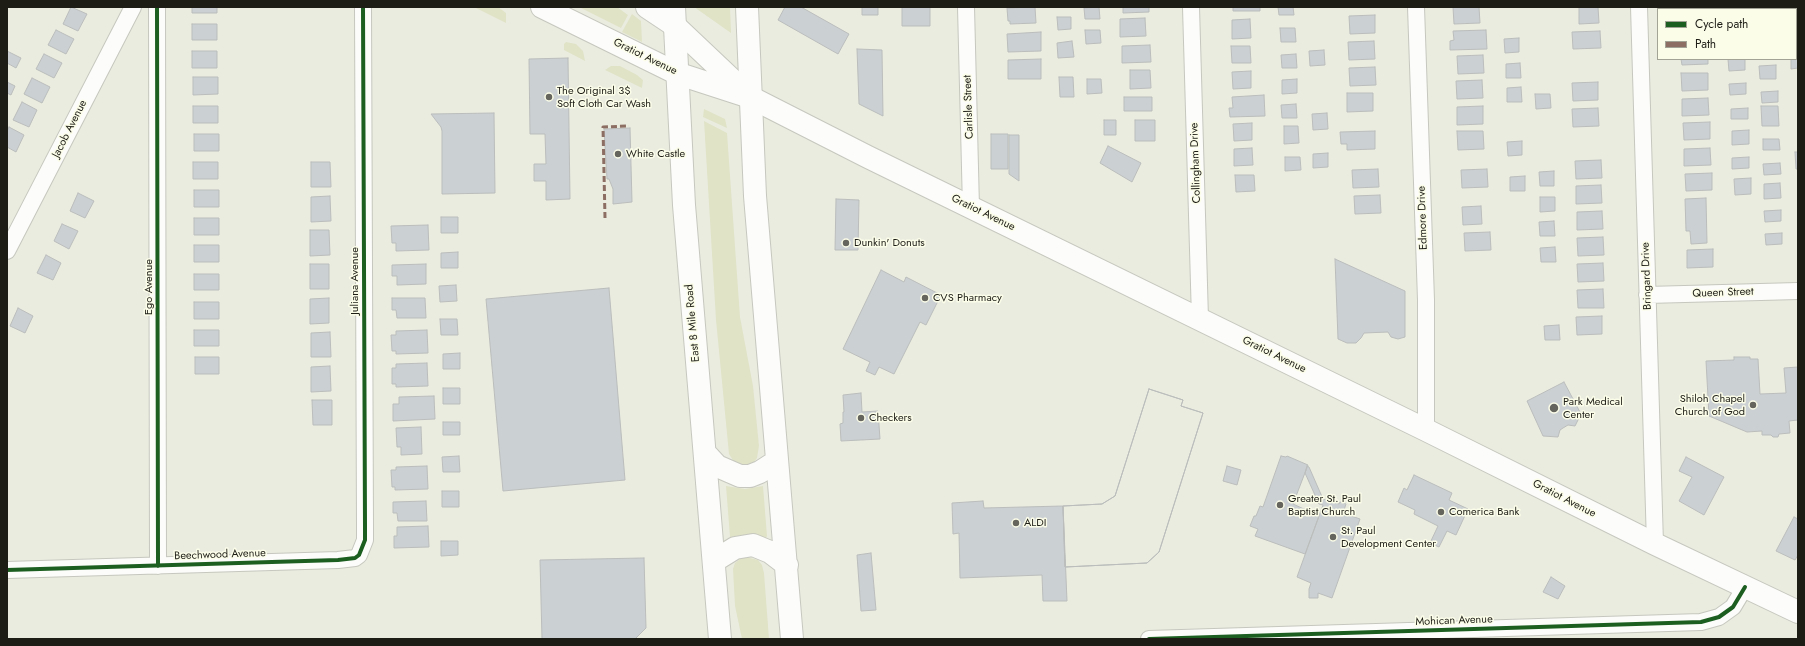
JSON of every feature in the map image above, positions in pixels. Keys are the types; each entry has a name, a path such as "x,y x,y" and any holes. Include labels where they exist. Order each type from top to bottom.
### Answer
{"main road":[{"name":"Gratiot Avenue","path":"542,7 676,73 750,97 817,132 971,208 1426,430 1655,544 1798,612"},
{"name":"Gratiot Avenue","path":"648,7 674,16 750,97"},
{"path":"747,7 755,196 792,639"},
{"name":"East 8 Mile Road","path":"674,16 685,224 720,639"},
{"path":"705,453 717,466 740,476 750,476 760,472 777,461"},
{"path":"714,561 735,548 743,545 753,545 770,552 787,565"}],"street":[{"name":"Jacob Avenue","path":"7,250 133,7"},
{"name":"Ego Avenue","path":"157,7 158,566"},
{"name":"Juliana Avenue","path":"360,555 365,540 363,7"},
{"name":"Carlisle Street","path":"966,7 971,208"},
{"name":"Collingham Drive","path":"1191,7 1200,319"},
{"name":"Edmore Drive","path":"1416,7 1426,300 1426,430"},
{"name":"Bringard Drive","path":"1639,7 1655,544"},
{"name":"Queen Street","path":"1648,295 1798,291"},
{"name":"Beechwood Avenue","path":"7,570 338,560 354,558 360,555"},
{"name":"Mohican Avenue","path":"1149,639 1657,632 1702,622 1719,616 1733,607 1745,587"}],"green space":[{"path":"474,7 498,7 506,13 506,23"},
{"path":"579,7 617,7 628,15 621,28"},
{"path":"694,7 730,7 731,33"},
{"path":"632,14 641,21 642,42 622,32"},
{"path":"566,42 576,44 583,51 585,61 564,50 564,44"},
{"path":"611,66 620,66 637,75 643,80 642,88 605,70"},
{"path":"704,109 725,119 727,128 703,117"},
{"path":"704,121 727,133 740,317 753,386 759,446 757,458 754,462 746,465 734,462 729,454 716,320"},
{"path":"726,486 745,489 763,486 766,538 752,534 730,537"},
{"path":"746,557 758,560 762,565 764,573 769,639 742,639 735,606 733,569 735,563"}],"building":[{"path":"71,7 87,14 78,31 63,24"},
{"path":"192,7 217,7 217,13 192,13"},
{"path":"785,7 801,7 849,34 838,54 778,20"},
{"path":"862,7 878,7 878,15 862,15"},
{"path":"902,7 930,7 930,26 902,26"},
{"path":"1035,7 1036,23 1010,24 1010,21 1008,21 1007,8"},
{"path":"1099,7 1100,19 1085,19 1084,8"},
{"path":"1123,7 1149,7 1149,12 1123,13"},
{"path":"1233,7 1260,7 1260,11 1233,11"},
{"path":"1278,7 1293,7 1294,15 1279,15"},
{"path":"1453,7 1479,7 1480,23 1454,24"},
{"path":"1579,7 1598,7 1599,23 1579,24"},
{"path":"1679,7 1706,7 1706,8"},
{"path":"1375,15 1375,33 1350,34 1349,16"},
{"path":"1057,17 1071,17 1071,29 1058,30"},
{"path":"1145,18 1146,36 1120,37 1120,19"},
{"path":"1250,19 1251,38 1232,39 1232,20"},
{"path":"192,24 217,24 217,40 192,40"},
{"path":"1280,28 1295,28 1296,42 1281,42"},
{"path":"56,30 74,39 66,54 48,45"},
{"path":"1085,30 1100,30 1101,43 1086,44"},
{"path":"1486,30 1487,49 1450,50 1450,41 1454,40 1453,31"},
{"path":"1600,31 1601,48 1573,49 1572,32"},
{"path":"1041,32 1041,51 1008,52 1007,34"},
{"path":"1519,38 1519,52 1505,53 1504,39"},
{"path":"1072,41 1074,57 1058,58 1057,43"},
{"path":"1374,41 1375,59 1349,60 1348,42"},
{"path":"1150,45 1151,62 1122,63 1122,46"},
{"path":"1231,46 1250,46 1251,63 1232,63"},
{"path":"857,49 882,50 883,116 859,104"},
{"path":"1324,50 1325,65 1310,66 1309,51"},
{"path":"7,51 21,58 16,68 7,63"},
{"path":"192,51 217,51 217,68 192,68"},
{"path":"1798,51 1798,68 1791,69 1791,60 1797,60"},
{"path":"44,54 62,63 54,78 36,69"},
{"path":"1296,54 1297,68 1282,68 1281,55"},
{"path":"1483,55 1484,73 1458,74 1457,56"},
{"name":"The Original 3$ Soft Cloth Car Wash","path":"568,58 570,199 546,200 546,181 534,181 534,164 546,164 545,134 530,134 529,59"},
{"path":"1041,59 1041,79 1008,79 1008,60"},
{"path":"1681,60 1708,60 1708,64 1682,65"},
{"path":"1728,60 1745,60 1745,70 1729,71"},
{"path":"1520,63 1521,78 1506,78 1506,64"},
{"path":"1776,65 1776,79 1760,79 1759,66"},
{"path":"1375,67 1376,85 1350,86 1349,68"},
{"path":"1130,70 1150,70 1151,88 1130,89"},
{"path":"1251,71 1251,88 1233,89 1232,72"},
{"path":"1681,73 1708,73 1708,90 1682,91"},
{"path":"193,77 218,77 218,94 193,95"},
{"path":"1059,77 1073,77 1074,97 1060,97"},
{"path":"32,78 50,87 42,103 24,94"},
{"path":"1087,79 1101,79 1102,93 1087,94"},
{"path":"1297,79 1297,93 1282,94 1282,80"},
{"path":"1482,80 1483,98 1457,99 1456,81"},
{"path":"7,82 15,86 11,95 7,93"},
{"path":"1598,82 1598,100 1573,101 1572,83"},
{"path":"1746,83 1746,94 1730,95 1729,84"},
{"path":"1521,87 1522,102 1507,102 1507,88"},
{"path":"1778,91 1778,102 1762,103 1761,92"},
{"path":"1347,93 1373,93 1373,111 1347,112"},
{"path":"1535,94 1550,94 1551,108 1536,109"},
{"path":"1264,95 1265,116 1230,117 1229,108 1233,108 1232,97"},
{"path":"1124,97 1152,97 1152,111 1124,111"},
{"path":"1708,98 1709,115 1682,116 1682,99"},
{"path":"22,102 37,110 29,127 13,120"},
{"path":"1296,104 1297,118 1282,118 1281,105"},
{"path":"193,106 218,106 218,123 193,123"},
{"path":"1483,106 1483,124 1457,125 1457,107"},
{"path":"1761,106 1778,106 1779,126 1762,126"},
{"path":"1598,108 1599,126 1573,127 1572,109"},
{"path":"1748,108 1748,119 1731,119 1731,109"},
{"path":"494,113 495,193 442,194 442,131 441,127 431,114"},
{"path":"1327,113 1328,129 1313,130 1312,114"},
{"path":"1104,120 1116,120 1116,135 1104,135"},
{"path":"1135,120 1155,120 1155,141 1135,141"},
{"path":"1710,122 1710,139 1684,140 1683,123"},
{"path":"1252,123 1252,140 1234,141 1233,124"},
{"path":"1284,126 1298,126 1299,143 1284,144"},
{"path":"9,127 24,135 16,152 7,147 7,131"},
{"name":"White Castle","path":"630,128 632,202 613,204 613,189 609,179 607,179 604,129"},
{"path":"1749,130 1749,144 1732,145 1732,131"},
{"path":"1375,131 1375,149 1347,150 1347,144 1341,144 1340,132"},
{"path":"1457,131 1483,131 1484,149 1458,150"},
{"path":"194,134 219,134 219,151 194,151"},
{"path":"991,134 1008,134 1008,169 991,169"},
{"path":"1009,135 1019,135 1019,181 1009,174"},
{"path":"1763,139 1779,139 1780,150 1763,150"},
{"path":"1522,141 1522,155 1508,156 1507,142"},
{"path":"1108,146 1141,163 1132,182 1100,163"},
{"path":"1252,148 1253,165 1234,166 1234,149"},
{"path":"1710,148 1711,165 1684,166 1684,149"},
{"path":"1795,152 1798,152 1798,169 1796,169"},
{"path":"1328,153 1328,167 1313,168 1313,154"},
{"path":"1285,157 1300,157 1301,170 1285,171"},
{"path":"1749,157 1749,168 1732,169 1732,158"},
{"path":"1601,160 1602,178 1576,179 1575,161"},
{"path":"193,162 218,162 218,179 193,179"},
{"path":"311,162 330,162 331,187 311,187"},
{"path":"1780,163 1781,174 1764,175 1763,164"},
{"path":"1378,169 1379,187 1353,188 1352,170"},
{"path":"1487,169 1488,187 1462,188 1461,170"},
{"path":"1554,171 1554,186 1540,186 1539,172"},
{"path":"1712,173 1712,190 1686,191 1685,174"},
{"path":"1235,175 1254,175 1255,191 1236,192"},
{"path":"1525,176 1525,191 1510,191 1510,177"},
{"path":"1751,178 1751,194 1735,195 1734,179"},
{"path":"1780,183 1781,198 1764,199 1764,184"},
{"path":"1601,185 1602,203 1576,204 1576,186"},
{"path":"194,190 219,190 219,207 194,207"},
{"path":"78,193 94,201 85,218 70,211"},
{"path":"1380,195 1381,213 1355,214 1354,196"},
{"path":"330,196 331,221 311,222 311,197"},
{"path":"1540,197 1555,197 1555,211 1540,212"},
{"path":"1706,198 1707,243 1691,244 1690,231 1686,231 1685,199"},
{"path":"836,199 859,200 858,250 835,250"},
{"path":"1481,206 1482,224 1463,225 1462,207"},
{"path":"1781,210 1781,221 1765,222 1764,211"},
{"path":"1602,211 1603,229 1577,230 1577,212"},
{"path":"441,217 458,217 458,233 441,233"},
{"path":"194,218 219,218 219,235 194,235"},
{"path":"1554,221 1555,236 1540,236 1539,222"},
{"path":"62,224 78,231 69,249 54,241"},
{"path":"428,225 429,250 396,251 396,243 392,243 391,226"},
{"path":"310,230 329,230 330,255 310,256"},
{"path":"1490,232 1491,250 1465,251 1464,233"},
{"path":"1782,233 1782,244 1766,245 1765,234"},
{"path":"1603,237 1604,255 1578,256 1577,238"},
{"path":"194,245 219,245 219,262 194,262"},
{"path":"1555,247 1556,262 1541,262 1540,248"},
{"path":"1713,249 1713,267 1687,268 1687,250"},
{"path":"458,252 458,268 441,268 441,253"},
{"path":"46,255 61,263 53,280 37,273"},
{"path":"1335,259 1405,291 1405,337 1398,339 1391,337 1388,332 1364,333 1356,343 1347,343 1338,339"},
{"path":"1603,263 1604,281 1578,282 1577,264"},
{"path":"310,264 329,264 329,289 310,289"},
{"path":"426,264 426,284 397,285 397,276 392,276 392,265"},
{"name":"CVS Pharmacy","path":"881,270 904,282 906,277 941,295 926,325 920,322 894,374 879,367 875,375 866,371 870,362 843,349"},
{"path":"194,274 219,274 219,290 194,290"},
{"path":"456,285 457,301 440,302 439,286"},
{"path":"609,288 625,480 503,491 486,299"},
{"path":"1603,289 1604,308 1578,308 1577,290"},
{"path":"329,298 329,323 310,324 310,299"},
{"path":"392,298 425,298 426,318 397,318 396,310 392,310"},
{"path":"194,302 219,302 219,319 194,319"},
{"path":"18,308 33,316 25,333 10,326"},
{"path":"1602,316 1602,334 1577,335 1576,317"},
{"path":"440,319 457,319 458,335 441,335"},
{"path":"1559,325 1560,340 1545,340 1544,326"},
{"path":"194,330 219,330 219,346 194,346"},
{"path":"427,330 428,353 396,354 396,351 392,351 391,335 396,335 396,331"},
{"path":"330,332 331,357 311,357 311,333"},
{"path":"460,353 460,369 443,369 443,354"},
{"path":"195,357 219,357 219,374 195,374"},
{"name":"Shiloh Chapel Church of God","path":"1734,357 1750,357 1750,359 1758,359 1760,394 1786,393 1784,368 1798,367 1798,420 1789,421 1790,433 1779,434 1778,437 1773,437 1771,435 1762,435 1762,431 1747,432 1709,416 1706,361 1734,360"},
{"path":"427,363 428,386 396,387 396,384 392,384 392,368 396,368 396,364"},
{"path":"330,366 331,391 311,392 311,367"},
{"name":"Park Medical Center","path":"1564,382 1581,414 1575,426 1568,425 1563,428 1560,430 1558,437 1543,436 1527,401"},
{"path":"443,388 460,388 460,404 443,404"},
{"path":"1149,389 1183,400 1181,406 1203,413 1159,552 1147,563 1065,567 1063,506 1102,504 1115,496"},
{"path":"1149,389 1183,400 1181,406 1203,413 1159,552 1147,563 1065,567 1063,506 1102,504 1115,496"},
{"name":"Checkers","path":"861,393 862,412 878,411 880,439 841,441 840,424 843,423 844,412 843,395"},
{"path":"434,396 435,419 393,421 393,404 399,404 399,397"},
{"path":"312,400 332,400 332,425 313,425"},
{"path":"443,422 460,422 460,435 443,435"},
{"path":"421,427 422,454 401,455 401,447 397,447 396,428"},
{"path":"459,456 460,472 443,472 442,457"},
{"name":"Greater St. Paul Baptist Church","path":"1281,456 1287,456 1308,465 1293,504 1319,516 1305,554 1255,536 1258,529 1250,526 1260,506 1263,507"},
{"path":"1686,457 1724,477 1704,515 1679,501 1692,477 1679,471"},
{"path":"427,466 428,489 395,490 395,487 392,487 391,470 396,470 396,467"},
{"path":"1227,466 1241,470 1237,485 1223,481"},
{"name":"St. Paul Development Center","path":"1307,466 1309,467 1323,499 1339,504 1340,502 1346,504 1343,513 1360,519 1332,598 1318,593 1318,598 1309,598 1311,583 1297,577 1323,505 1319,504 1305,473"},
{"name":"Comerica Bank","path":"1414,475 1452,493 1449,500 1468,509 1456,535 1447,531 1439,547 1430,543 1438,526 1414,514 1415,510 1398,502 1404,488 1407,490"},
{"path":"442,491 459,491 459,507 442,507"},
{"path":"426,501 427,521 398,521 397,513 393,513 393,502"},
{"path":"983,501 984,508 1063,506 1067,601 1043,601 1042,575 960,578 959,533 953,534 952,503"},
{"path":"1794,517 1798,519 1798,555 1795,560 1776,551"},
{"path":"428,526 429,547 394,548 394,536 397,536 397,527"},
{"path":"441,541 458,541 458,555 441,556"},
{"path":"871,553 876,610 861,611 857,555"},
{"path":"644,558 646,628 635,639 542,639 540,560"},
{"path":"1551,577 1565,586 1558,599 1543,592"}],"marked path":[{"path":"605,218 603,127 629,126"}],"cycle path":[{"path":"157,7 158,566"},
{"path":"7,570 338,560 355,558 359,555 365,540 363,7"},
{"path":"1149,639 1701,622 1719,617 1733,607 1745,587"}],"place":[{"name":"The Original 3$ Soft Cloth Car Wash","path":"549,97"},
{"name":"White Castle","path":"618,154"},
{"name":"Dunkin' Donuts","path":"846,243"},
{"name":"CVS Pharmacy","path":"925,298"},
{"name":"Shiloh Chapel Church of God","path":"1753,405"},
{"name":"Park Medical Center","path":"1554,408"},
{"name":"Checkers","path":"861,418"},
{"name":"Greater St. Paul Baptist Church","path":"1280,505"},
{"name":"Comerica Bank","path":"1441,512"},
{"name":"ALDI","path":"1016,523"},
{"name":"St. Paul Development Center","path":"1333,537"}]}
